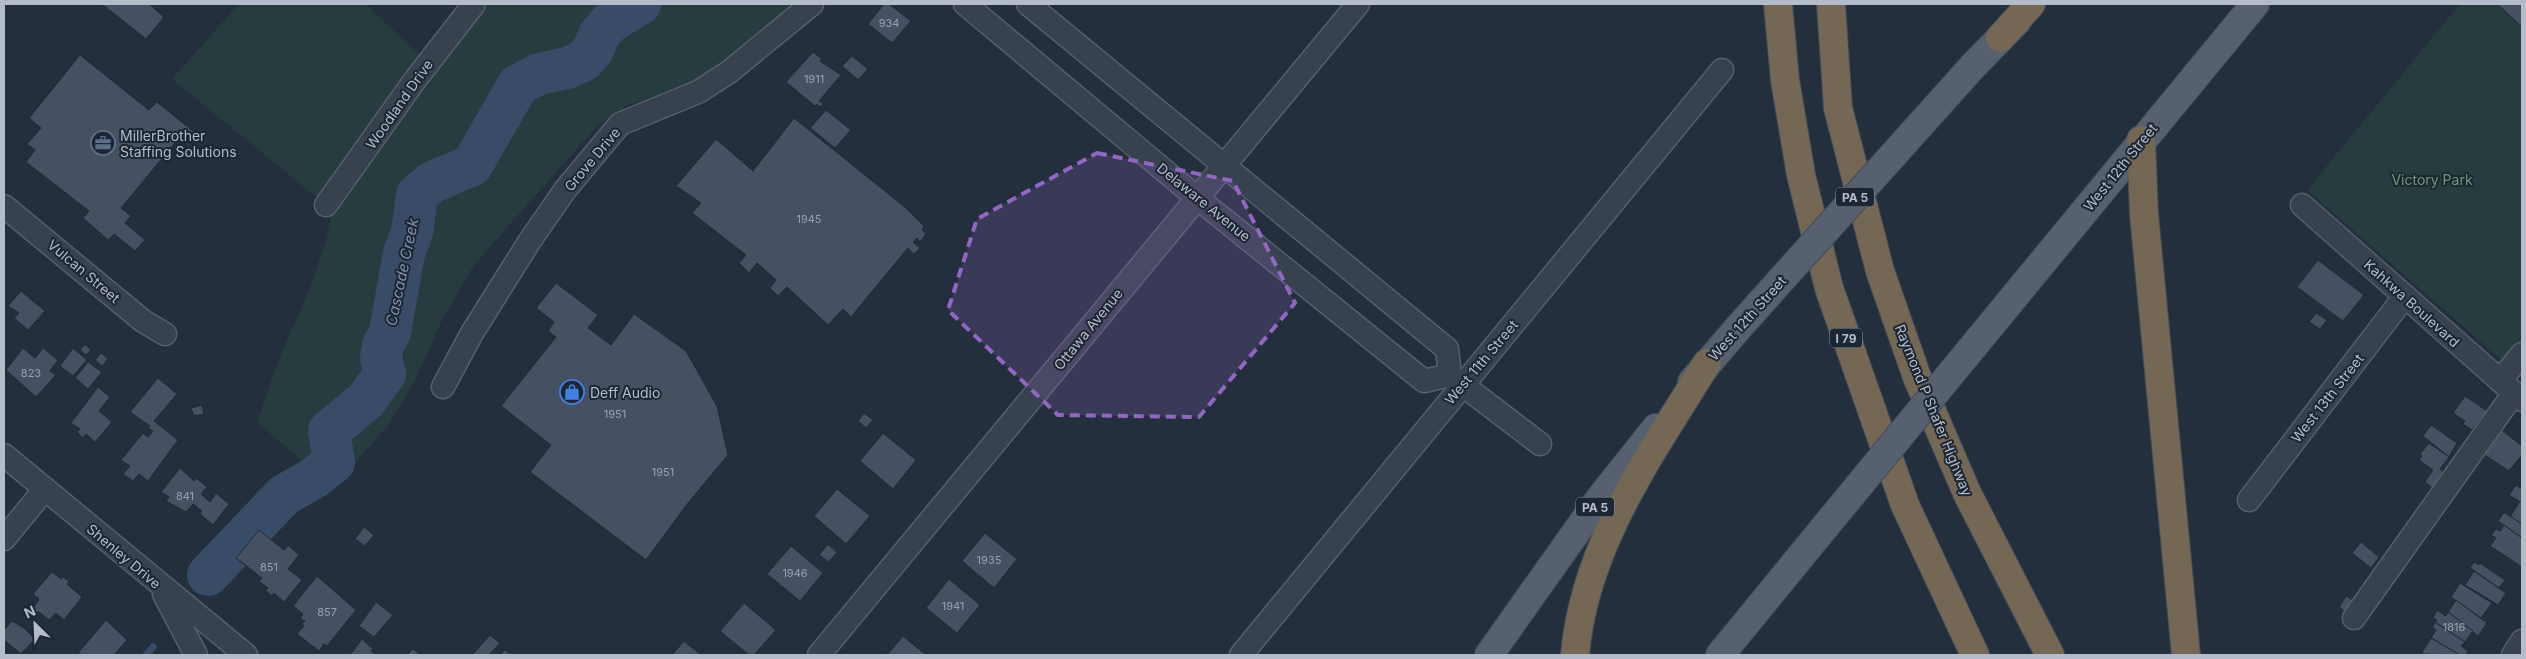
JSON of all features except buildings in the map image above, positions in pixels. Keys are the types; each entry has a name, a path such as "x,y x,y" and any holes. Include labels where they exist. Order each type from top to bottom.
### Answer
{"highway":[{"name":"I 79","path":"1778,4 1785,80 1801,175 1829,288 1905,505 1975,655"},
{"name":"Raymond P Shafer Highway","path":"1831,4 1838,108 1880,271 1917,377 1967,493 2050,655"},
{"path":"1834,46 1836,4"},
{"path":"2000,38 2033,4"},
{"path":"2141,140 2144,214 2186,655"},
{"path":"1574,655 1585,600 1607,535 1641,470 1707,363"}],"main road":[{"name":"West 12th Street","path":"1720,655 2141,140 2255,4"},
{"name":"West 12th Street","path":"1489,655 1601,498 1707,363 2000,38"}],"street":[{"name":"Woodland Drive","path":"326,205 415,80 474,4"},
{"name":"Grove Drive","path":"443,387 472,334 529,242 566,190 620,124 698,92 729,72 812,4"},
{"name":"Delaware Avenue","path":"965,4 1196,197 1424,381 1457,379"},
{"path":"1028,4 1447,349 1457,379 1540,444"},
{"name":"Ottawa Avenue","path":"819,655 942,510 1196,197 1358,4"},
{"name":"West 11th Street","path":"1241,655 1457,379 1722,70"},
{"name":"Kahkwa Boulevard","path":"2302,205 2512,391"},
{"name":"Vulcan Street","path":"4,206 143,321 165,334"},
{"name":"West 13th Street","path":"2249,500 2405,296"},
{"path":"2354,618 2512,391 2522,354"},
{"name":"Shenley Drive","path":"4,455 246,655"},
{"path":"4,539 45,488"},
{"path":"158,584 181,623 196,655"},
{"path":"2513,655 2522,640"}],"highlighted area":[{"path":"1097,153 1233,181 1295,303 1199,417 1058,415 948,310 977,219"}],"green space":[{"path":"239,4 365,4 420,55 359,139 327,205 352,188 421,88 490,4 795,4 747,44 692,83 661,96 628,105 598,125 474,265 442,320 415,381 387,427 333,487 257,422 278,361 310,288 326,241 331,218 326,205 172,79"},
{"name":"Victory Park","path":"2460,4 2522,4 2522,345 2506,364 2307,190"}],"waterway":[{"name":"Cascade Creek","path":"208,575 284,495 314,478 334,462 329,431 365,401 385,374 381,358 383,345 390,332 404,253 412,233 417,195 431,183 472,165 518,85 539,74 567,68 583,61 593,50 599,35 610,22 640,4"},
{"name":"Cascade Creek","path":"146,655 153,647"}],"place":[{"name":"MillerBrother Staffing Solutions","path":"103,143"},
{"name":"Deff Audio","path":"572,392"}]}
